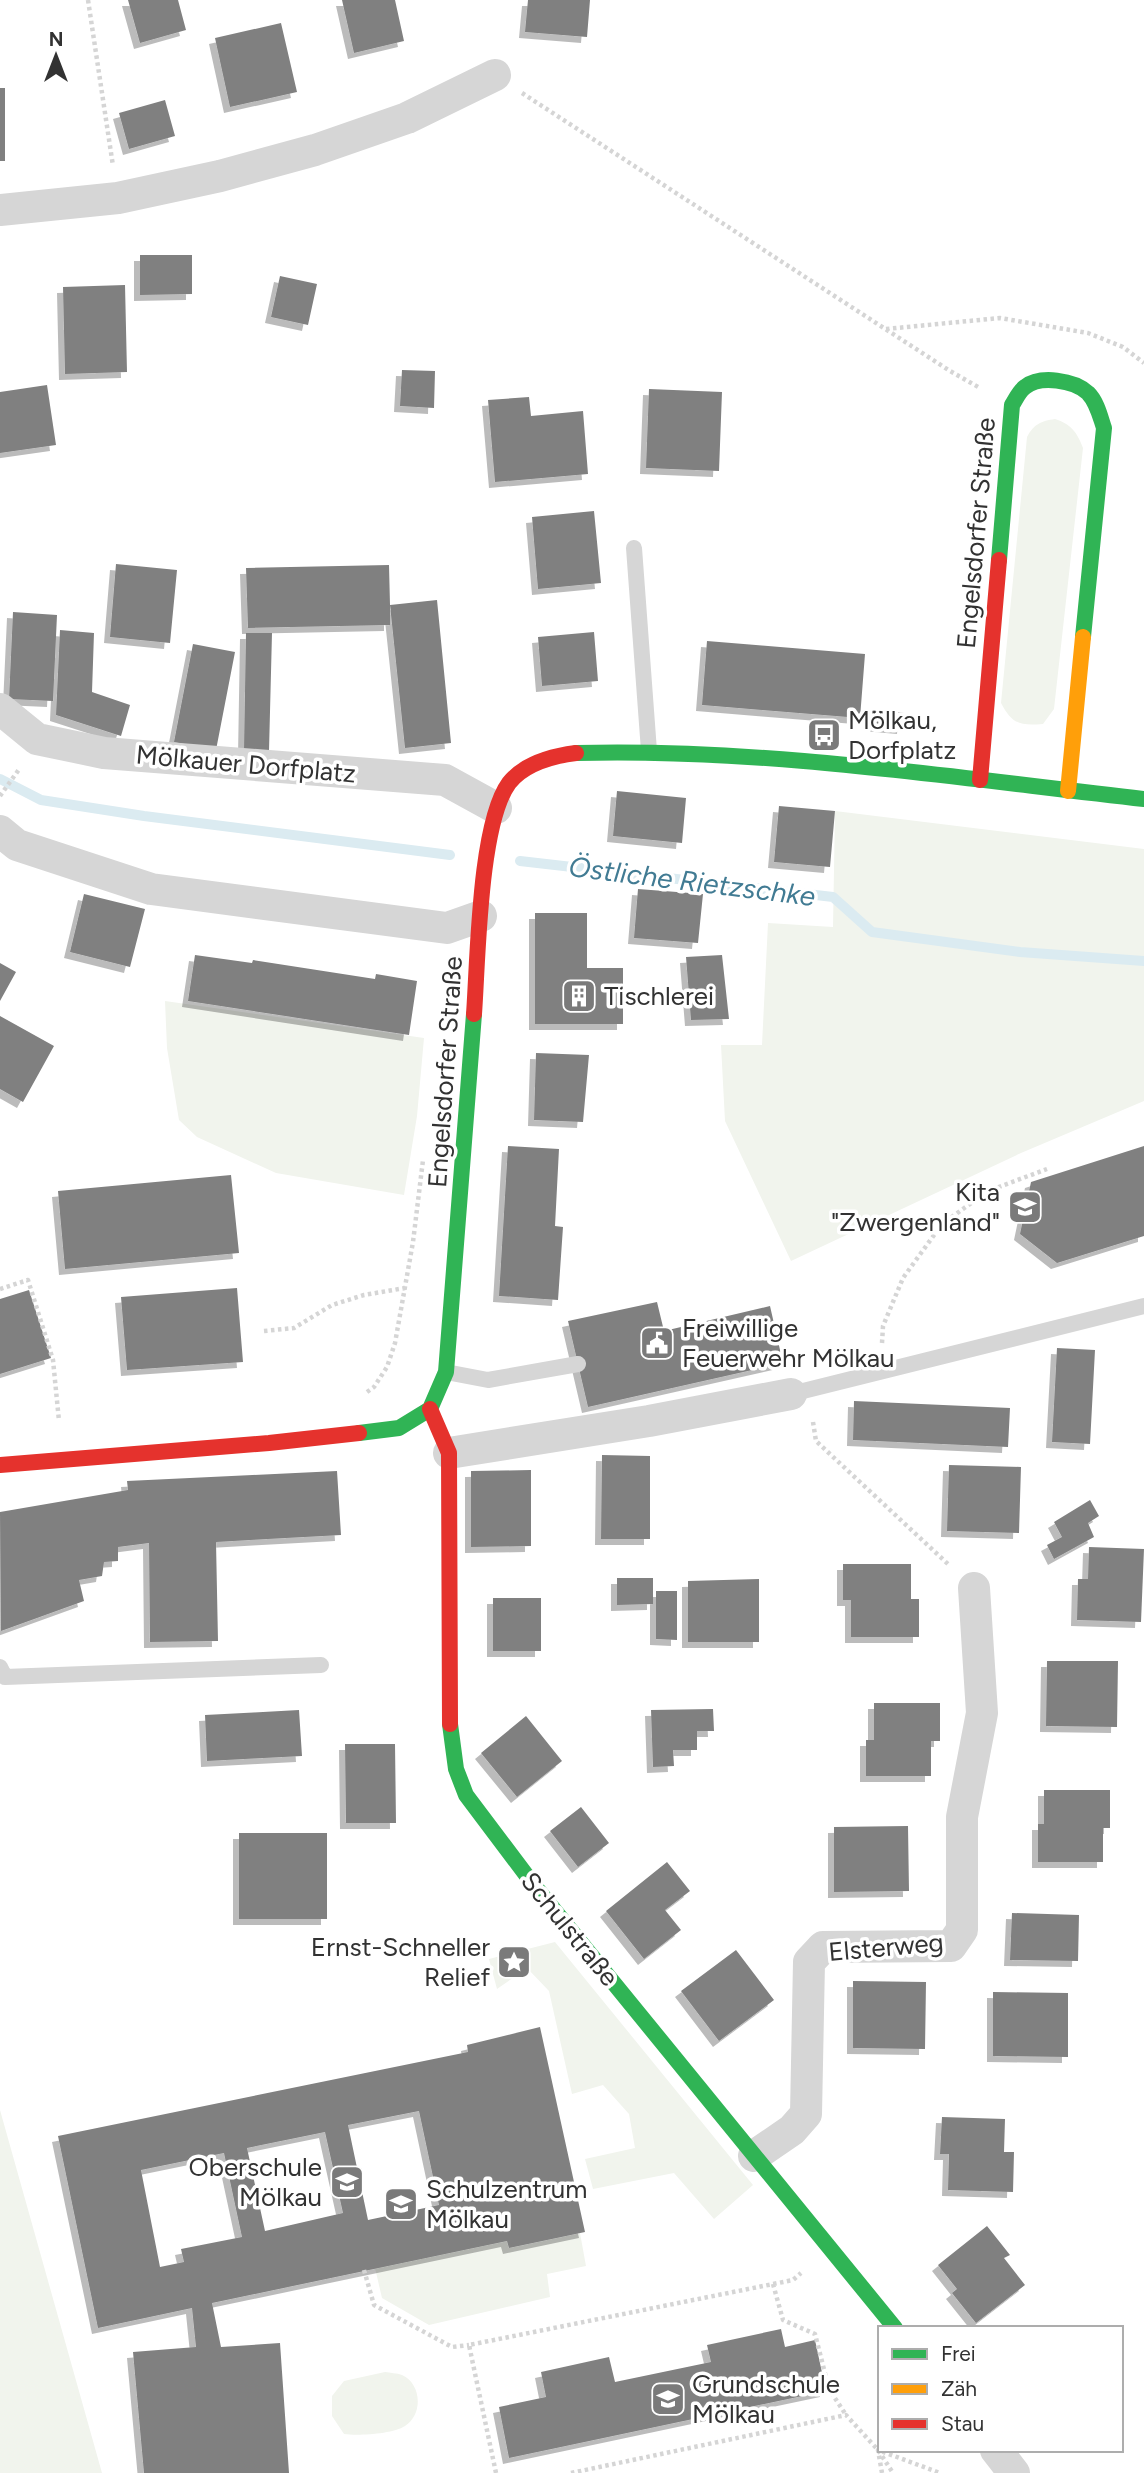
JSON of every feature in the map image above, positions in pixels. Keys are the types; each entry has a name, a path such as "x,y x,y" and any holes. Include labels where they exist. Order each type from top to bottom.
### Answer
{"street":[{"path":"0,210 118,198 220,176 315,150 407,118 495,75"},
{"name":"Engelsdorfer Straße","path":"980,780 1012,405 1025,387 1045,381 1071,383 1087,390 1098,404 1104,428 1068,791"},
{"name":"Mölkauer Dorfplatz","path":"0,709 37,739 51,742 104,752 445,780 496,808"},
{"name":"Engelsdorfer Straße","path":"430,1409 446,1372 489,841 496,808 510,782 534,763 573,753 696,752 1144,799"},
{"path":"0,831 17,845 151,889 447,928 481,916"},
{"path":"449,1454 649,1421 799,1392"},
{"path":"0,1465 269,1443 399,1428 430,1409"},
{"name":"Schulstraße","path":"430,1409 449,1454 450,1736 456,1769 466,1796 533,1884 893,2326"},
{"name":"Elsterweg","path":"754,2156 792,2130 806,2114 809,1962 822,1947 951,1946 962,1930 962,1817 982,1713 974,1588"},
{"path":"998,2452 1014,2473"}],"lane":[{"path":"634,548 649,751"},
{"path":"799,1392 1144,1307"},
{"path":"446,1372 488,1380 578,1364"},
{"path":"0,1667 5,1677 321,1665"}],"path":[{"path":"88,0 118,198"},
{"path":"495,75 950,372 1012,405"},
{"path":"885,329 1000,318 1088,333 1123,347 1144,363"},
{"path":"0,796 20,767"},
{"path":"362,1396 373,1387 387,1367 395,1343 423,1153"},
{"path":"883,1372 883,1326 903,1278 943,1224 988,1191 1047,1170"},
{"path":"0,1289 28,1280 53,1360 59,1421"},
{"path":"264,1331 294,1328 332,1305 364,1295 405,1289"},
{"path":"799,1392 816,1441 974,1588"},
{"path":"364,2270 373,2305 452,2347 793,2280"},
{"path":"773,2284 783,2320 816,2334 829,2389 846,2415 878,2451"},
{"path":"469,2345 496,2473"},
{"path":"571,2473 846,2415"},
{"path":"878,2452 882,2473"},
{"path":"879,2452 893,2473"},
{"path":"881,2452 940,2473"}],"shaded area":[{"path":"1055,419 1073,429 1083,448 1054,709 1043,724 1028,725 1013,719 1001,703 1027,437 1038,424"},
{"path":"835,811 1144,849 1144,1101 1021,1153 791,1261 725,1121 721,1045 762,1045 768,923 833,927"},
{"path":"165,1001 424,1038 417,1116 404,1195 276,1173 197,1137 179,1120 167,1048"},
{"path":"555,1942 753,2185 714,2219 674,2173 593,2189 585,2159 635,2148 629,2114 603,2085 572,2094 549,1991 527,1968 497,1989 489,1959"},
{"path":"0,2110 102,2473 0,2473"},
{"path":"580,2233 586,2266 547,2274 550,2297 429,2325 382,2298 375,2268 507,2241 509,2248"},
{"path":"385,2372 409,2379 418,2400 415,2415 400,2429 384,2433 344,2434 332,2416 332,2396 344,2381"}],"building":[{"path":"128,0 178,0 186,30 140,43"},
{"path":"342,0 395,0 404,41 354,53"},
{"path":"528,0 590,0 587,37 525,32"},
{"path":"281,23 297,92 230,107 215,38"},
{"path":"0,88 5,88 5,161 0,161"},
{"path":"165,100 175,136 129,149 119,113"},
{"path":"140,255 192,255 192,294 140,295"},
{"path":"280,276 317,284 308,325 271,317"},
{"path":"125,285 127,372 65,374 63,287"},
{"path":"402,370 435,371 434,408 400,406"},
{"path":"47,385 56,445 0,453 0,392"},
{"path":"649,389 722,392 719,471 646,468"},
{"path":"529,397 531,416 583,411 588,474 495,482 488,400"},
{"path":"594,511 601,583 538,589 532,517"},
{"path":"116,564 177,570 170,643 110,637"},
{"path":"389,565 390,625 248,628 246,568"},
{"path":"437,600 451,743 405,748 390,605"},
{"path":"13,612 57,615 53,701 9,699"},
{"path":"60,630 94,633 92,692 130,705 121,736 56,715"},
{"path":"594,632 598,681 542,686 538,637"},
{"path":"246,633 272,633 269,751 244,750"},
{"path":"707,641 865,654 860,718 702,705"},
{"path":"193,644 235,652 216,750 174,742"},
{"path":"870,710 904,713 903,728 869,725"},
{"path":"617,791 686,798 682,843 613,836"},
{"path":"779,806 835,811 830,867 774,862"},
{"path":"638,889 703,894 698,943 634,938"},
{"path":"84,894 145,909 130,967 70,952"},
{"name":"Tischlerei","path":"535,913 587,913 587,968 623,968 623,1024 535,1024"},
{"path":"195,955 252,963 253,960 375,979 376,974 417,981 409,1035 188,1001"},
{"path":"722,955 729,1019 691,1020 686,957"},
{"path":"0,963 16,972 0,1001"},
{"path":"0,1016 54,1046 23,1102 0,1089"},
{"path":"536,1053 589,1055 583,1122 534,1120"},
{"path":"508,1146 559,1149 555,1226 563,1227 558,1300 499,1296"},
{"path":"1144,1146 1144,1236 1057,1263 1020,1234 1031,1182"},
{"path":"231,1175 239,1253 65,1269 58,1191"},
{"path":"237,1288 243,1362 127,1370 121,1297"},
{"path":"29,1290 51,1358 0,1374 0,1299"},
{"name":"Freiwillige Feuerwehr Mölkau","path":"657,1302 664,1331 770,1306 783,1363 588,1407 568,1321"},
{"path":"1057,1348 1095,1350 1090,1444 1052,1442"},
{"path":"854,1401 1010,1408 1008,1447 853,1440"},
{"path":"602,1455 650,1456 650,1539 601,1539"},
{"path":"949,1465 1021,1467 1019,1533 947,1531"},
{"path":"531,1470 531,1546 471,1547 471,1471"},
{"path":"337,1471 341,1535 216,1542 218,1641 150,1642 149,1543 118,1547 118,1561 104,1562 102,1576 79,1580 84,1601 1,1631 0,1512 128,1490 127,1481"},
{"path":"1090,1500 1099,1516 1088,1523 1094,1537 1054,1559 1047,1545 1062,1537 1054,1522"},
{"path":"1089,1547 1144,1549 1141,1622 1077,1620 1078,1579 1088,1579"},
{"path":"843,1564 911,1564 911,1599 919,1599 919,1637 851,1637 851,1600 843,1600"},
{"path":"617,1578 653,1578 653,1604 617,1605"},
{"path":"759,1579 759,1642 688,1642 688,1581"},
{"path":"656,1591 677,1591 677,1640 656,1639"},
{"path":"493,1598 541,1598 541,1651 493,1651"},
{"path":"1047,1661 1118,1661 1117,1727 1046,1726"},
{"path":"874,1703 940,1703 940,1741 931,1741 931,1776 866,1776 866,1740 874,1740"},
{"path":"713,1709 714,1731 697,1731 697,1750 673,1750 674,1766 653,1767 651,1710"},
{"path":"299,1710 302,1756 207,1761 205,1715"},
{"path":"526,1716 562,1761 517,1797 481,1753"},
{"path":"345,1744 395,1744 396,1823 346,1823"},
{"path":"1044,1790 1110,1790 1110,1828 1103,1828 1103,1862 1038,1862 1038,1824 1044,1824"},
{"path":"581,1807 609,1843 578,1867 550,1831"},
{"path":"908,1826 909,1891 834,1892 834,1827"},
{"path":"239,1833 327,1833 327,1919 239,1919"},
{"path":"667,1862 690,1891 665,1910 681,1930 644,1959 606,1911"},
{"path":"1012,1913 1079,1915 1078,1961 1010,1960"},
{"path":"736,1950 774,2000 719,2041 681,1991"},
{"path":"853,1981 926,1982 925,2049 853,2048"},
{"path":"993,1992 1068,1993 1068,2057 993,2056"},
{"path":"540,2027 585,2232 509,2248 507,2241 212,2303 221,2347 280,2343 289,2473 144,2473 133,2352 196,2347 192,2308 98,2328 58,2136 468,2052 467,2045","holes":["419,2111 439,2205 368,2220 348,2125","325,2132 343,2213 265,2231 247,2148","224,2153 242,2237 181,2249 184,2262 160,2267 141,2170"]},
{"path":"942,2117 1005,2119 1004,2152 1014,2152 1013,2192 948,2190 949,2154 940,2154"},
{"path":"987,2226 1010,2255 1004,2258 1025,2285 976,2323 952,2293 957,2289 938,2265"},
{"path":"781,2329 785,2347 815,2340 826,2391 509,2458 499,2407 546,2397 541,2372 609,2357 615,2382 711,2362 707,2345"}],"waterway":[{"name":"Östliche Rietzschke","path":"0,779 41,800 144,816 450,855"},
{"name":"Östliche Rietzschke","path":"520,861 833,897 872,932 1020,952 1144,961"}],"traffic: fast":[{"path":"999,560 1012,405 1021,391 1031,383 1048,380 1074,385 1091,397 1104,428 1083,637"},
{"path":"576,753 718,755 789,760 1144,799"},
{"path":"359,1433 399,1428 430,1409 446,1372 474,1014"},
{"path":"450,1724 456,1769 466,1795 533,1884 893,2326"}],"traffic: slow":[{"path":"1068,791 1083,637"}],"traffic: jam":[{"path":"980,780 999,560"},
{"path":"474,1014 486,860 499,802 515,776 549,759 576,753"},
{"path":"430,1409 449,1453 450,1724"},
{"path":"0,1465 359,1433"}],"place":[{"name":"Mölkau, Dorfplatz","path":"824,735"},
{"name":"Tischlerei","path":"579,996"},
{"name":"Kita \"Zwergenland\"","path":"1025,1207"},
{"name":"Freiwillige Feuerwehr Mölkau","path":"657,1343"},
{"name":"Ernst-Schneller Relief","path":"514,1962"},
{"name":"Oberschule Mölkau","path":"347,2182"},
{"name":"Schulzentrum Mölkau","path":"401,2204"},
{"name":"Grundschule Mölkau","path":"668,2399"}]}
